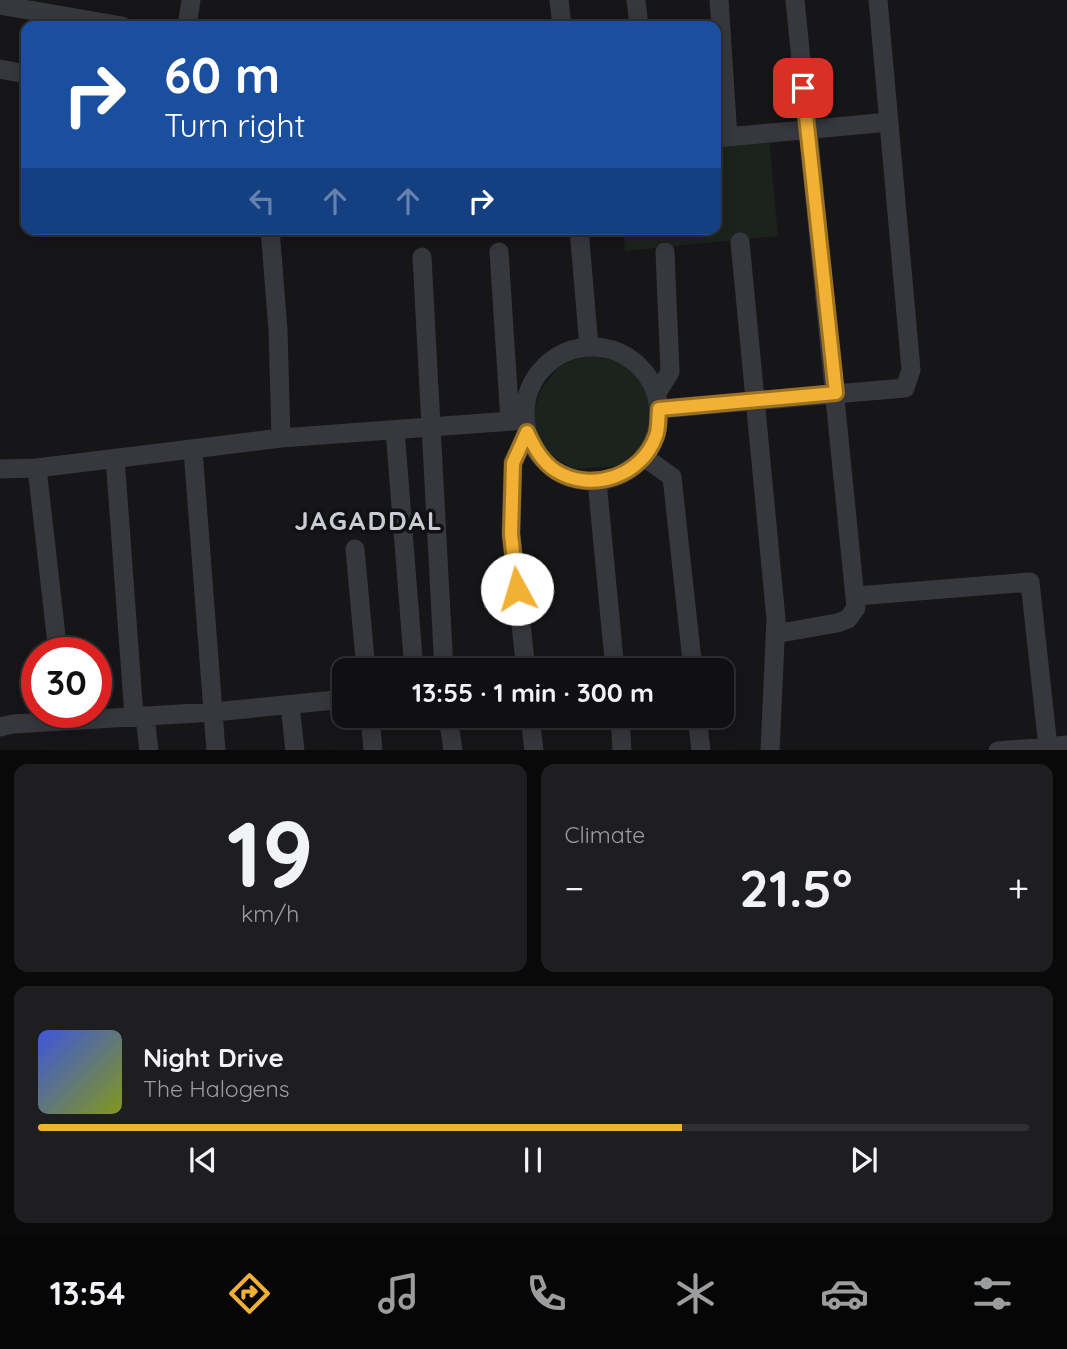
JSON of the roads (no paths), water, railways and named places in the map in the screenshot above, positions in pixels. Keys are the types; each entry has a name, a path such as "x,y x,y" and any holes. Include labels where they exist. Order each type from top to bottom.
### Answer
{"street":[{"path":"188,21 191,0"},
{"path":"559,0 561,21"},
{"path":"636,0 638,21"},
{"path":"719,0 719,21"},
{"path":"775,634 848,619 856,608 795,0"},
{"path":"658,401 755,401 905,388 911,370 878,0"},
{"path":"0,5 93,21"},
{"path":"0,69 21,73"},
{"path":"721,91 722,137 889,122"},
{"path":"270,235 278,330 281,439"},
{"path":"580,235 589,347"},
{"path":"740,242 776,619 770,750"},
{"path":"499,252 521,424 536,452 556,471 583,481 604,481 627,472 645,457 656,436 658,401 670,372 665,252"},
{"path":"422,257 443,658"},
{"path":"525,658 511,534 513,463 526,397 540,370 563,352 606,347 628,356 646,372 658,401"},
{"path":"0,469 37,468 281,439 432,427 521,424"},
{"path":"395,430 413,658"},
{"path":"193,450 216,750"},
{"path":"645,457 672,477 692,658"},
{"path":"115,458 140,716 149,750"},
{"path":"37,468 56,637"},
{"path":"597,481 614,658"},
{"path":"355,549 365,658"},
{"path":"856,596 1030,582 1057,746 1010,750"},
{"path":"112,716 214,712 332,700"},
{"path":"290,705 295,750"},
{"path":"0,727 21,723"},
{"path":"371,728 373,750"},
{"path":"450,728 453,750"},
{"path":"531,728 534,750"},
{"path":"621,728 622,750"},
{"path":"699,728 701,750"}],"district":[{"name":"JAGADDAL","path":"369,521"}]}
